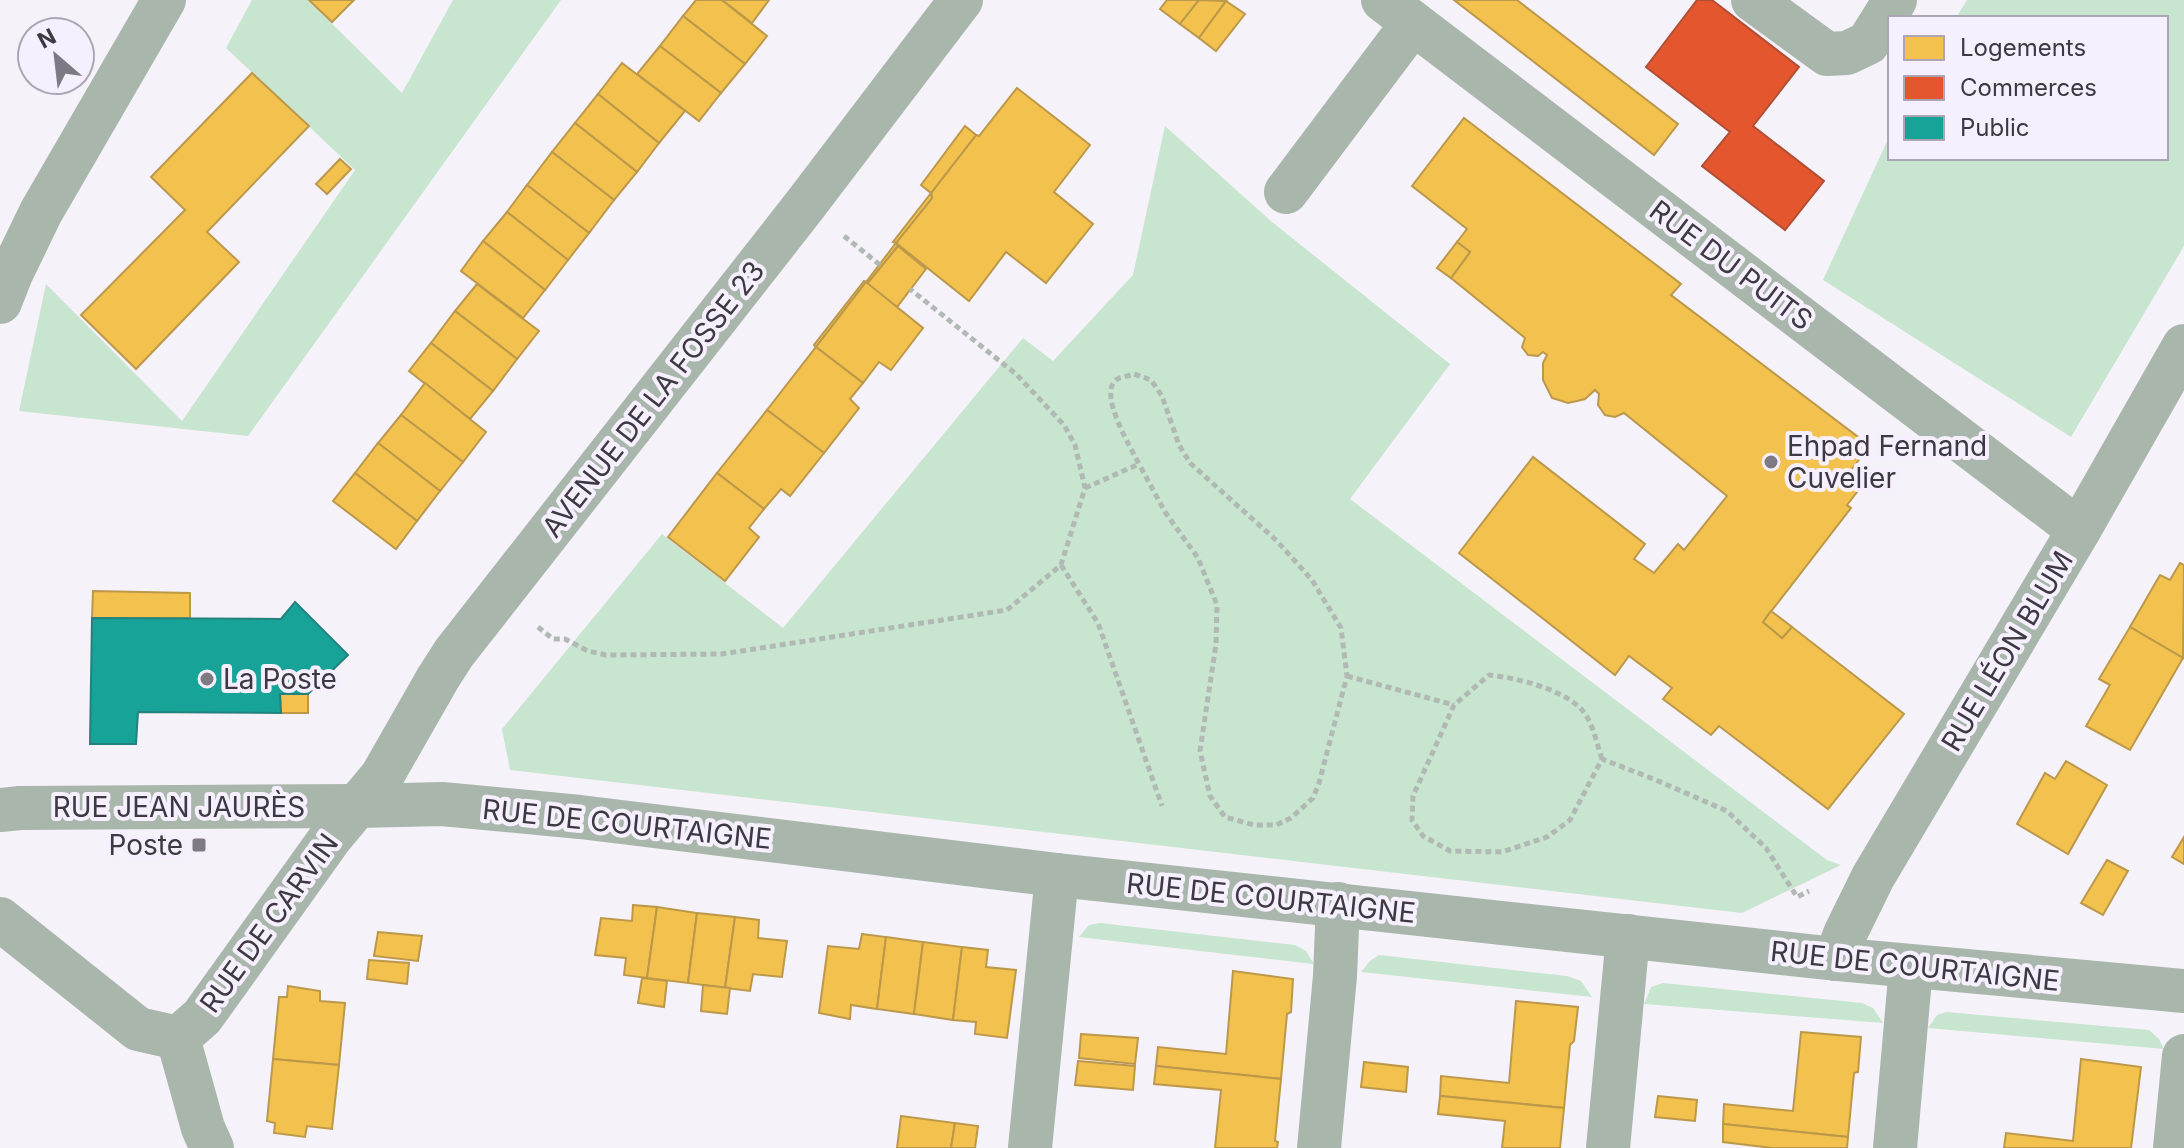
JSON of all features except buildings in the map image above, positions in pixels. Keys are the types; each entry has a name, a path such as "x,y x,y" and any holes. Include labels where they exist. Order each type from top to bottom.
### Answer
{"street":[{"path":"0,302 41,212 164,0"},
{"name":"AVENUE DE LA FOSSE 23","path":"359,806 382,776 438,678 961,0"},
{"path":"1753,0 1827,54 1847,53 1868,43 1895,0"},
{"path":"1286,192 1398,12"},
{"name":"RUE DU PUITS","path":"1398,12 2079,530"},
{"name":"RUE LÉON BLUM","path":"1836,959 1873,877 2184,346"},
{"name":"RUE DE COURTAIGNE","path":"359,806 442,804 580,817 1057,875 1911,967 2184,991"},
{"name":"RUE JEAN JAURÈS","path":"0,810 36,807 359,806"},
{"name":"RUE DE CARVIN","path":"178,1038 202,1017 331,837 359,806"},
{"path":"1030,1148 1057,875"},
{"path":"1319,1148 1335,976 1338,904"},
{"name":"RUE DE CARVIN","path":"0,919 138,1029 178,1038"},
{"path":"1608,1148 1628,936"},
{"path":"1895,1148 1911,967"},
{"name":"RUE DE CARVIN","path":"178,1038 203,1128 212,1148"},
{"path":"2175,1148 2184,1056"}],"path":[{"path":"498,598 553,639 565,639 606,655 722,654 1007,610 1061,565 1085,488 1075,445 1064,425 1016,374 910,289"},
{"path":"1134,374 1151,380 1162,396 1179,445 1190,463 1277,541 1312,580 1341,628 1347,676 1313,798 1291,818 1276,825 1254,825 1225,817 1210,796 1200,751 1216,644 1217,605 1198,558 1165,512 1139,464 1111,407 1110,389 1116,380 1134,374"},
{"path":"1085,488 1139,464"},
{"path":"1061,565 1098,623 1162,806"},
{"path":"1602,759 1570,820 1547,837 1502,852 1450,851 1423,836 1412,820 1413,796 1454,705 1489,675 1512,677 1563,696 1584,712 1602,759 1727,811 1766,848 1797,897"},
{"path":"1347,676 1454,705"}],"green space":[{"path":"252,0 308,0 402,93 453,0 561,0 248,436 19,411 46,284 182,421 355,170 226,48"},
{"path":"1967,0 2184,0 2184,246 2071,437 1823,280 1888,139 1888,160 2168,160 2168,16 1957,16"},
{"path":"1165,126 1272,222 1450,364 1350,499 1827,860 1841,865 1742,913 510,770 502,729 662,534 783,628 1023,338 1053,361 1133,275"},
{"path":"1100,923 1295,945 1306,951 1314,964 1079,937 1089,925"},
{"path":"1379,955 1567,976 1581,981 1592,997 1361,972"},
{"path":"1663,983 1862,1003 1873,1008 1883,1023 1644,1004 1651,987"},
{"path":"1946,1012 2149,1030 2164,1049 1928,1028 1937,1015"}],"place":[{"name":"Ehpad Fernand Cuvelier","path":"1771,462"},
{"name":"La Poste","path":"207,679"},
{"name":"Poste","path":"199,845"}]}
